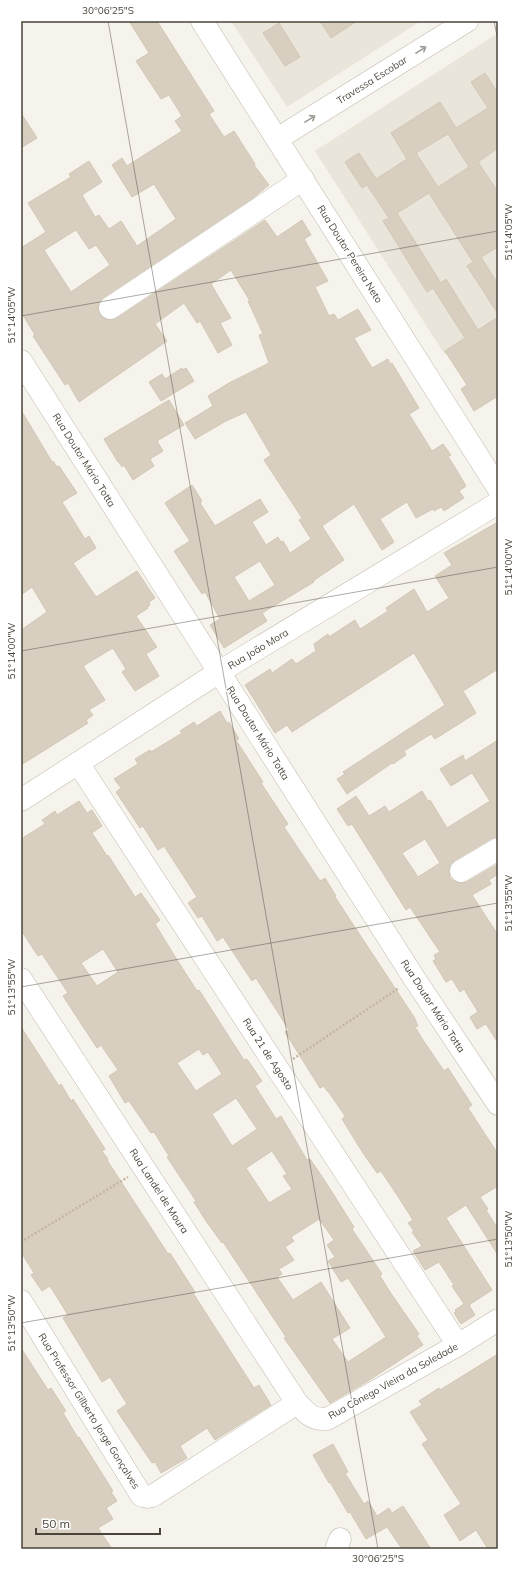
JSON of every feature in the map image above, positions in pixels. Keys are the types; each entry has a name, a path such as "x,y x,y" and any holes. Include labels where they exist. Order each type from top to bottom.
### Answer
{"street":[{"name":"Rua Doutor Pereira Neto","path":"202,21 303,179 490,458 498,488"},
{"name":"Travessa Escobar","path":"277,139 467,21"},
{"path":"110,308 303,179"},
{"name":"Rua Doutor Mário Totta","path":"21,361 414,978 498,1104"},
{"name":"Rua João Mora","path":"21,800 219,672 498,504"},
{"name":"Rua 21 de Agosto","path":"78,763 458,1345"},
{"path":"461,871 498,849"},
{"name":"Rua Landel de Moura","path":"21,979 297,1403"},
{"name":"Rua Professor Gilberto Jorge Gonçalves","path":"21,1301 141,1495 148,1498 297,1403"},
{"name":"Rua Cônego Vieira da Soledade","path":"297,1403 312,1417 319,1420 327,1419 458,1345 498,1320"}],"path":[{"path":"278,1069 414,978"},
{"path":"21,1242 143,1167"}],"shaded area":[{"path":"231,21 421,21 287,107"},
{"path":"498,33 498,320 445,355 315,151"}],"building":[{"path":"129,21 157,21 214,111 209,114 224,137 234,131 255,164 254,165 269,185 254,197 103,298 99,302 98,308 100,315 105,319 110,320 117,318 265,220 277,237 302,220 311,235 304,239 328,281 315,287 329,316 334,314 338,320 358,309 371,330 354,338 372,368 388,359 390,364 392,363 419,408 409,414 432,451 443,444 451,455 448,456 466,486 459,491 464,498 444,511 441,507 434,511 433,509 416,518 407,502 380,519 394,542 382,550 354,504 322,526 344,560 313,581 314,582 262,613 267,621 224,648 210,625 220,619 205,592 202,594 174,551 190,541 165,503 192,485 202,501 200,503 215,526 260,499 268,512 252,522 266,545 278,537 281,542 283,541 290,553 311,539 299,520 302,518 264,460 271,455 246,412 226,421 195,439 185,423 213,406 208,396 229,383 269,363 259,335 263,334 248,301 250,301 231,270 211,284 231,318 220,323 232,345 218,353 200,321 197,323 184,303 155,324 167,341 79,402 68,383 65,385 33,336 35,335 21,312 21,248 46,232 28,203 71,177 69,174 89,161 102,182 82,195 95,217 99,215 109,229 121,221 137,246 176,219 154,184 132,197 112,165 122,158 127,166 182,131 175,121 182,116 169,95 161,99 136,61 149,53","holes":["76,230 89,249 96,245 110,265 71,292 44,250","260,561 275,585 249,601 234,577"]},
{"path":"320,21 357,21 331,38"},
{"path":"279,23 300,57 285,66 263,33"},
{"path":"485,73 498,93 498,148 478,162 498,192 498,247 481,257 498,284 498,314 467,266 473,262 429,193 397,213 441,283 446,279 478,330 498,317 498,396 474,411 461,389 467,385 445,351 465,338 433,288 427,292 383,221 389,218 367,185 362,188 345,162 359,153 376,179 407,159 391,133 405,124 440,102 456,128 488,108 471,82","holes":["448,134 469,167 438,187 416,153"]},
{"path":"21,113 37,138 21,148"},
{"path":"182,368 183,370 186,368 194,381 161,401 149,382 162,374 165,379"},
{"path":"169,400 184,425 157,441 163,451 150,459 154,466 133,480 124,465 122,467 118,462 104,439"},
{"path":"21,410 52,462 53,461 57,467 59,466 77,493 62,502 85,539 89,536 96,548 73,563 96,597 137,571 155,598 149,602 150,605 147,607 148,608 136,616 157,647 146,654 159,676 135,691 122,672 126,669 113,648 83,666 105,700 89,710 93,715 86,720 88,723 21,765 21,630 47,612 32,587 21,595"},
{"path":"498,522 498,669 463,691 476,713 435,739 431,734 404,751 406,755 347,794 337,779 345,774 343,772 445,705 414,653 292,732 287,725 275,733 245,685 270,669 272,673 292,659 296,664 316,651 314,644 328,634 329,637 355,620 360,629 388,611 386,608 414,589 427,612 449,598 435,576 452,565 444,553"},
{"path":"220,711 227,723 229,722 239,739 236,740 263,782 261,783 288,824 284,827 320,881 325,878 336,896 335,897 414,1017 418,1026 415,1027 423,1040 444,1071 448,1068 472,1105 468,1108 498,1154 498,1186 480,1197 498,1229 498,1255 466,1205 446,1218 492,1290 469,1305 475,1315 461,1324 454,1313 456,1311 455,1310 464,1304 439,1262 425,1270 413,1251 422,1246 412,1232 414,1231 408,1223 413,1220 399,1198 381,1171 377,1173 363,1153 342,1119 345,1116 328,1091 324,1086 320,1088 285,1032 289,1030 256,978 252,981 223,937 217,941 202,916 198,918 188,903 197,897 164,846 158,850 143,826 140,828 116,792 121,788 114,779 138,764 135,759 150,750 151,752 182,733 180,731 194,722 197,726"},
{"path":"498,740 498,837 492,838 455,860 450,865 449,871 450,878 455,882 462,883 467,882 498,864 498,874 489,880 491,884 472,895 498,935 498,1043 486,1024 477,1029 470,1017 478,1012 464,989 460,992 452,979 446,982 433,961 436,959 434,955 440,952 410,907 406,910 352,824 348,826 337,809 356,796 369,816 385,806 389,812 422,791 428,801 430,800 447,828 490,801 472,773 451,786 440,769 463,755 465,761","holes":["425,839 440,863 418,877 402,853"]},
{"path":"79,801 87,813 92,810 102,826 92,833 135,897 141,893 160,920 155,924 179,963 197,991 199,990 244,1060 247,1059 262,1081 255,1086 276,1119 281,1116 307,1160 310,1159 325,1181 354,1227 352,1229 382,1274 380,1276 419,1334 417,1336 423,1345 368,1381 330,1403 284,1338 286,1337 223,1242 222,1243 206,1221 194,1202 196,1201 167,1157 169,1156 154,1132 151,1133 129,1101 125,1103 109,1076 118,1070 101,1045 97,1048 63,996 68,993 42,954 38,956 21,930 21,839 45,824 42,820 55,811 57,815","holes":["103,949 118,972 97,986 81,963","199,1049 203,1055 208,1052 222,1074 196,1091 177,1063","236,1098 257,1129 232,1146 212,1114","272,1151 287,1174 283,1176 292,1189 269,1203 246,1168","319,1219 334,1240 327,1245 335,1257 328,1261 341,1282 348,1278 386,1337 348,1362 332,1339 350,1328 321,1282 293,1300 277,1277 282,1274 279,1269 294,1260 285,1247 294,1241 291,1237"]},
{"path":"21,1027 59,1086 61,1084 71,1101 73,1099 105,1149 102,1151 108,1159 107,1160 168,1254 170,1253 195,1292 193,1293 254,1388 259,1385 271,1405 215,1440 207,1428 180,1446 187,1458 161,1473 155,1462 152,1463 117,1411 127,1404 110,1377 102,1382 63,1318 68,1315 50,1286 42,1291 31,1275 34,1273 21,1252"},
{"path":"21,1348 48,1390 51,1388 66,1411 63,1413 113,1491 111,1492 117,1501 106,1508 113,1519 98,1528 112,1549 21,1549"},
{"path":"498,1354 498,1549 488,1549 476,1530 460,1541 444,1515 461,1504 422,1444 428,1440 410,1412 422,1405 419,1401 439,1388 440,1390"},
{"path":"333,1444 348,1472 345,1473 364,1504 368,1501 377,1516 389,1508 392,1513 403,1506 431,1549 402,1549 387,1527 366,1539 350,1512 348,1513 330,1482 329,1483 313,1455"}]}
